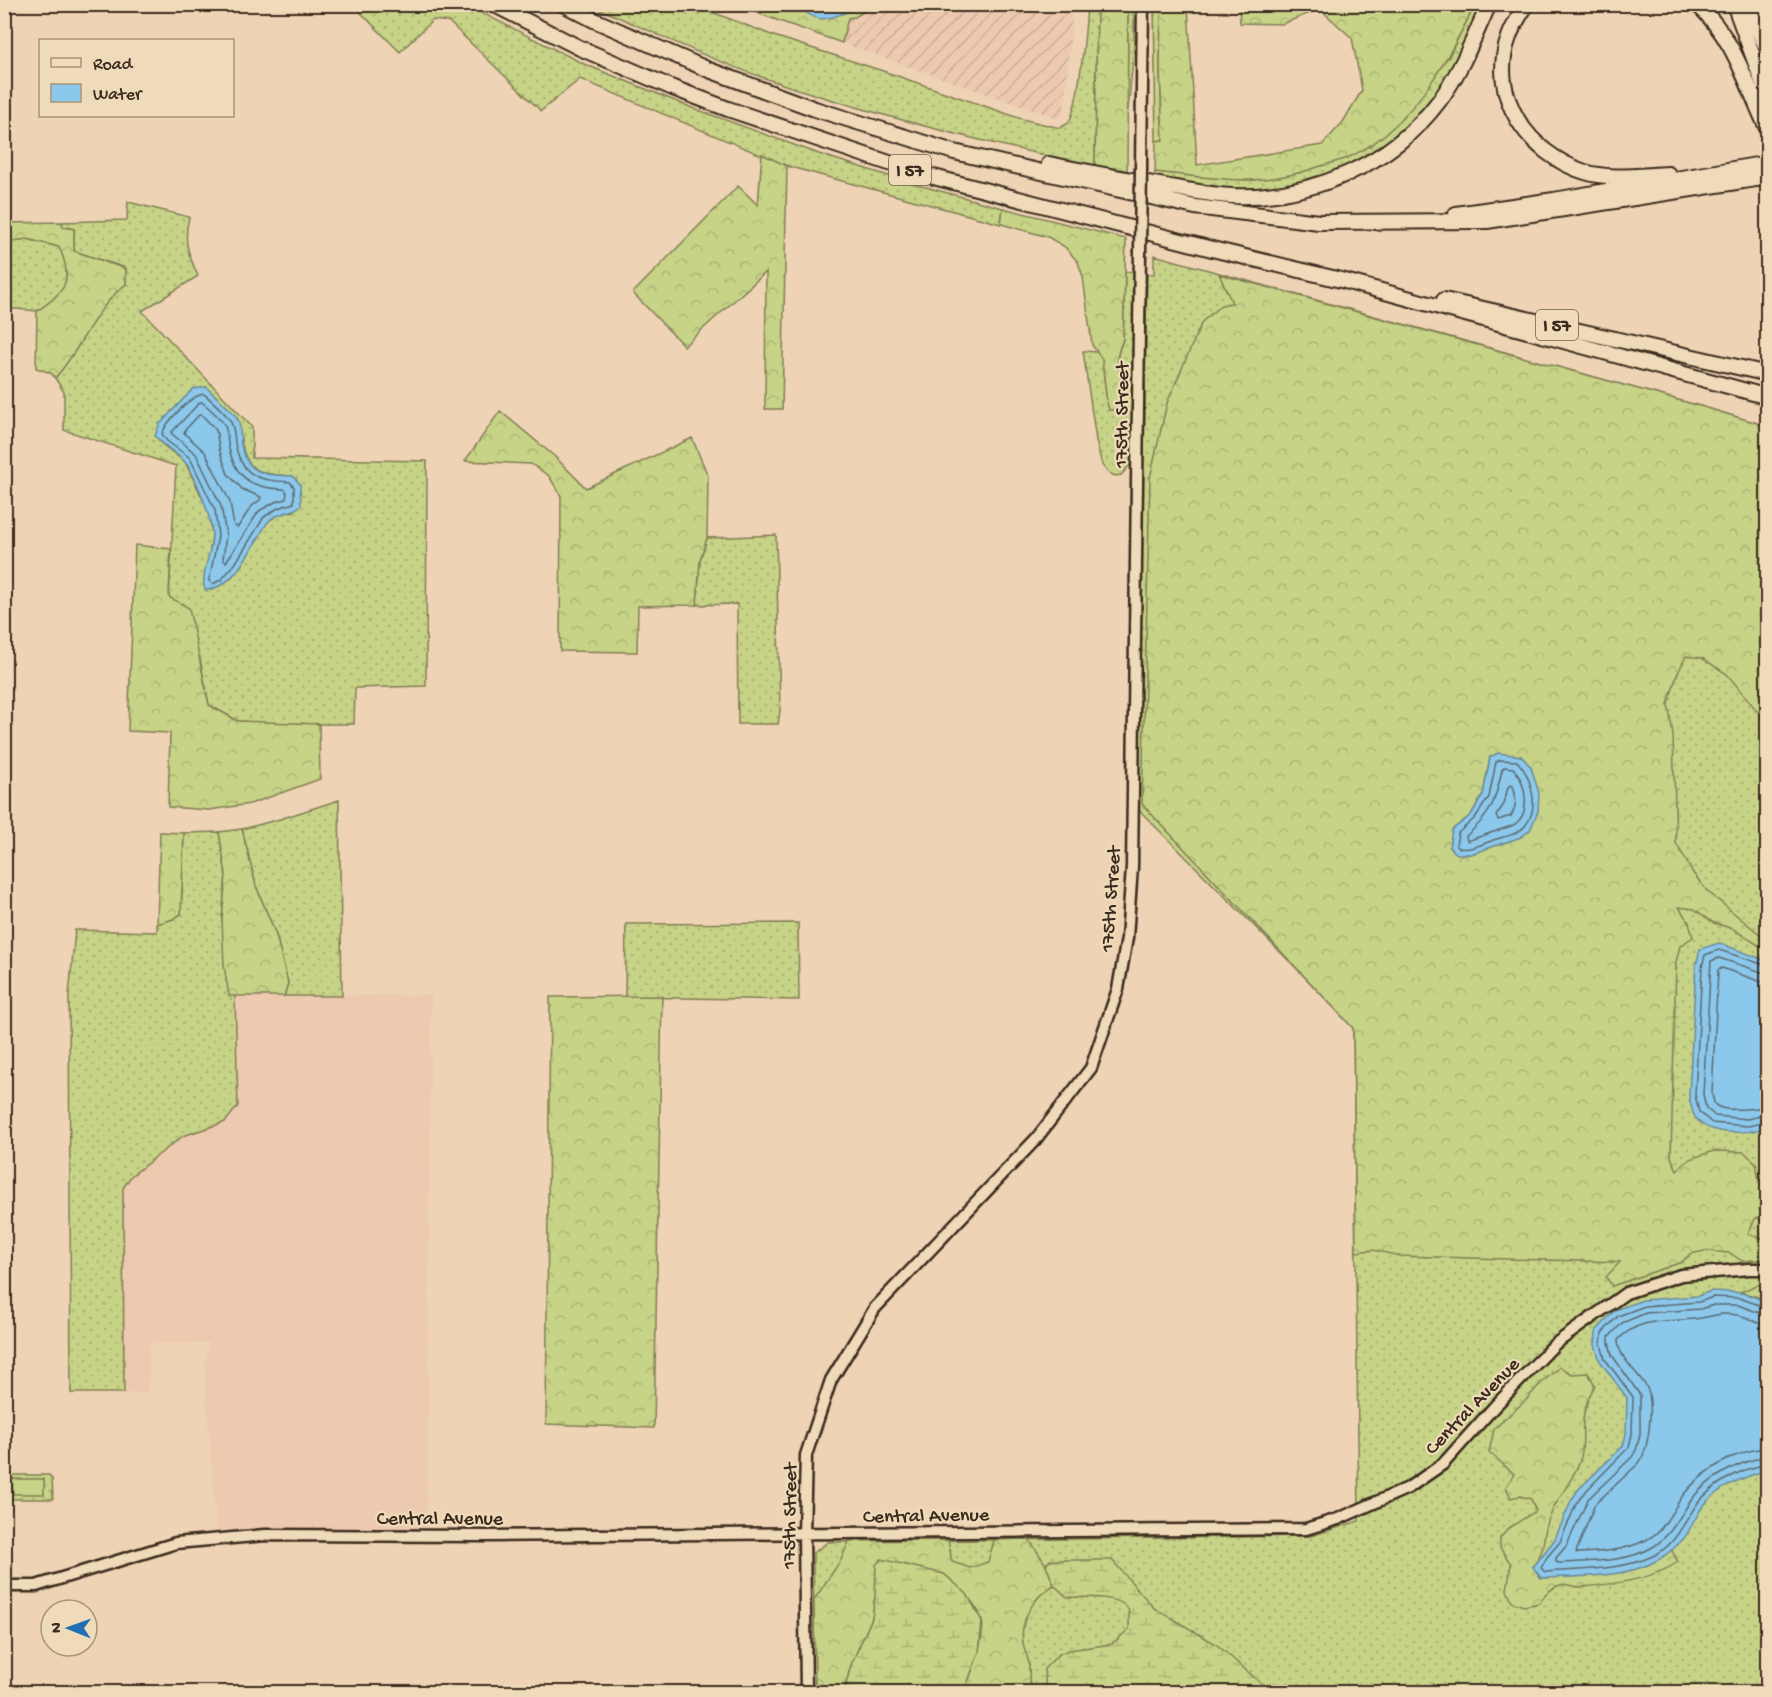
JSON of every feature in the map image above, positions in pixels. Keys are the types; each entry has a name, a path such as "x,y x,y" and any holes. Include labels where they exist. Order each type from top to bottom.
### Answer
{"highway":[{"name":"I 57","path":"493,4 580,48 673,88 728,109 922,174 1345,281 1484,308 1767,374"},
{"name":"I 57","path":"563,4 614,29 739,81 815,109 954,152 1196,207 1319,222 1402,222 1554,200 1709,173 1746,174 1767,163"},
{"path":"954,152 1017,158 1201,193 1231,196 1268,195 1309,188 1342,176 1372,161 1402,139 1427,116 1450,84 1490,4"},
{"path":"1527,4 1509,36 1504,53 1503,72 1509,103 1516,119 1536,144 1568,165 1588,172 1610,175 1709,173"},
{"path":"1697,4 1729,42 1767,130"},
{"path":"1734,4 1767,98"},
{"path":"1747,4 1767,51"},
{"path":"1402,222 1487,221 1746,174 1767,177"},
{"path":"1345,281 1767,397"}],"street":[{"name":"175th Street","path":"806,1692 804,1533 806,1455 831,1380 874,1308 1036,1139 1091,1068 1118,989 1127,938 1132,867 1143,4"},
{"name":"Central Avenue","path":"4,1586 36,1586 176,1543 265,1535 1306,1528 1338,1519 1408,1488 1443,1464 1555,1344 1626,1293 1680,1275 1767,1269"}],"shaded area":[{"path":"874,5 1073,5 1064,112 1061,117 1056,118 842,43 848,18 855,17"},
{"path":"431,995 427,1528 217,1530 206,1393 205,1366 209,1343 149,1343 149,1376 146,1393 124,1393 123,1188 131,1176 183,1136 225,1122 238,1106 235,996"}],"green space":[{"path":"353,5 466,5 584,64 690,107 819,154 911,183 1003,208 1001,224 787,166 580,79 541,111 449,22 433,20 400,52"},
{"path":"591,5 694,5 774,36 1022,119 1060,128 1068,123 1075,102 1087,5 1097,5 1095,166 931,128 810,93 725,63"},
{"path":"734,5 874,5 855,17 848,18 842,43"},
{"path":"1097,5 1128,5 1127,171 1095,166"},
{"path":"1128,5 1134,5 1134,50 1127,119"},
{"path":"1154,5 1161,5 1160,71 1163,140 1156,141"},
{"path":"1161,5 1188,5 1197,165 1322,145 1343,122 1362,90 1352,38 1320,9 1282,24 1240,23 1239,5 1475,5 1451,50 1423,94 1389,131 1368,147 1345,159 1294,174 1251,180 1155,172 1156,141 1163,140 1160,71"},
{"path":"1475,5 1480,5 1457,58 1433,98 1392,138 1368,154 1314,179 1287,186 1247,189 1155,179 1155,172 1253,180 1303,172 1448,58"},
{"path":"762,154 787,166 782,409 765,409 766,272 684,346 633,293 738,186 758,205"},
{"path":"128,202 189,217 186,233 188,247 198,276 142,311 252,427 252,458 427,461 426,686 355,688 354,724 238,721 209,705 200,659 169,597 176,466 64,430 64,392 55,378 104,306 126,284 126,268 74,251 74,229 62,227 62,222 127,220","holes":["238,420 242,447 250,464 265,473 293,476 295,511 280,514 268,521 240,567 209,558 212,535 209,512 185,462 163,445 156,436"]},
{"path":"1003,208 1126,239 1123,339 1118,358 1121,394 1113,410 1109,410 1107,403 1102,359 1092,345 1083,277 1078,262 1065,247 1048,237 1001,224"},
{"path":"62,222 63,227 74,229 74,251 126,269 126,284 105,305 55,378 51,373 36,368 37,311 61,291 66,277 64,258 59,247 27,239 5,242 4,223"},
{"path":"27,239 60,247 67,267 65,287 37,311 5,308 5,242"},
{"path":"1154,255 1767,426 1767,1692 815,1692 813,1553 828,1542 1311,1536 1359,1521 1353,1028 1138,809 1147,274 1154,274"},
{"path":"1134,271 1131,464 1121,475 1115,476 1107,472 1102,465 1096,440 1083,351 1098,352 1102,359 1107,403 1118,406 1122,380 1118,354 1123,339 1125,272"},
{"path":"1219,274 1767,426 1767,723 1727,674 1702,658 1686,656 1668,704 1673,734 1676,843 1693,873 1707,891 1768,941 1767,947 1763,948 1733,929 1714,923 1694,909 1679,907 1689,923 1693,937 1680,946 1676,962 1671,1157 1677,1170 1690,1159 1714,1151 1744,1152 1756,1163 1759,1181 1767,1180 1767,1224 1756,1217 1748,1234 1767,1240 1767,1259 1742,1261 1730,1253 1705,1251 1690,1254 1682,1262 1612,1286 1606,1277 1620,1262 1400,1256 1373,1250 1356,1252 1353,1028 1142,804 1150,478 1167,403 1202,322 1221,305 1232,303","holes":["1490,757 1538,804 1538,811 1520,837 1463,855 1452,830 1471,815 1483,795"]},
{"path":"500,411 554,456 586,488 692,438 708,476 707,538 700,560 697,605 638,606 637,652 560,651 561,496 549,476 531,464 465,461"},
{"path":"776,535 780,711 778,724 738,724 737,604 697,605 700,560 707,538"},
{"path":"135,545 171,549 169,597 189,608 209,705 238,721 319,724 320,779 250,804 209,810 168,807 170,733 128,731"},
{"path":"339,800 342,996 284,996 288,983 276,935 256,886 242,829"},
{"path":"242,829 256,886 276,935 288,983 284,996 229,996 224,966 222,920 226,874 219,832"},
{"path":"160,832 184,833 181,914 157,924"},
{"path":"219,832 226,874 222,920 235,996 238,1106 225,1122 183,1136 131,1176 123,1188 124,1393 71,1393 69,996 75,930 157,932 157,924 181,914 184,833"},
{"path":"798,923 799,1000 625,997 626,924"},
{"path":"662,996 654,1428 546,1424 550,997"},
{"path":"1757,1285 1767,1285 1767,1304 1758,1297 1740,1292"},
{"path":"1560,1367 1572,1374 1588,1373 1595,1385 1584,1415 1581,1457 1578,1466 1549,1518 1541,1552 1533,1566 1541,1578 1610,1574 1644,1566 1671,1549 1678,1562 1657,1573 1632,1580 1583,1587 1556,1586 1539,1603 1524,1606 1512,1602 1507,1590 1511,1564 1500,1548 1500,1538 1510,1527 1536,1511 1531,1499 1520,1496 1511,1498 1506,1487 1514,1474 1489,1452 1494,1429"},
{"path":"7,1475 49,1475 52,1479 53,1499 5,1499 5,1477"},
{"path":"12,1479 44,1479 44,1494 13,1494"},
{"path":"1029,1539 1046,1565 1054,1585 1034,1602 1023,1626 1023,1643 1034,1692 964,1692 980,1647 982,1621 972,1602 944,1574 875,1597 872,1618 851,1665 844,1692 815,1692 814,1600 841,1560 849,1541 948,1540 952,1562 970,1568 988,1562 994,1540"},
{"path":"881,1559 944,1574 967,1594 982,1621 979,1652 964,1692 844,1692 851,1665 872,1618 876,1565"},
{"path":"1050,1560 1112,1560 1154,1608 1216,1644 1271,1692 1046,1692 1044,1669 1059,1654 1069,1650 1112,1644 1129,1629 1129,1611 1123,1604 1109,1599 1067,1597 1054,1585 1046,1565"}],"water":[{"path":"796,5 862,5 848,12 821,19"},
{"path":"206,387 236,416 241,444 248,462 266,474 293,476 300,484 301,505 269,521 231,578 215,588 205,590 204,577 212,535 206,508 198,485 184,461 155,436 159,425 193,389"},
{"path":"1498,753 1521,756 1531,767 1539,793 1538,811 1530,830 1521,837 1471,854 1457,854 1449,847 1452,830 1471,815 1483,795 1490,757"},
{"path":"1719,943 1767,961 1767,1134 1762,1129 1744,1132 1715,1130 1699,1122 1692,1111 1689,1096 1696,965 1700,949"},
{"path":"1711,1291 1747,1294 1767,1304 1767,1470 1740,1480 1714,1495 1701,1509 1683,1539 1658,1560 1631,1571 1616,1574 1541,1578 1533,1567 1555,1539 1571,1501 1578,1490 1623,1446 1626,1434 1627,1398 1600,1361 1595,1345 1596,1331 1615,1310 1643,1300 1698,1296"}]}
